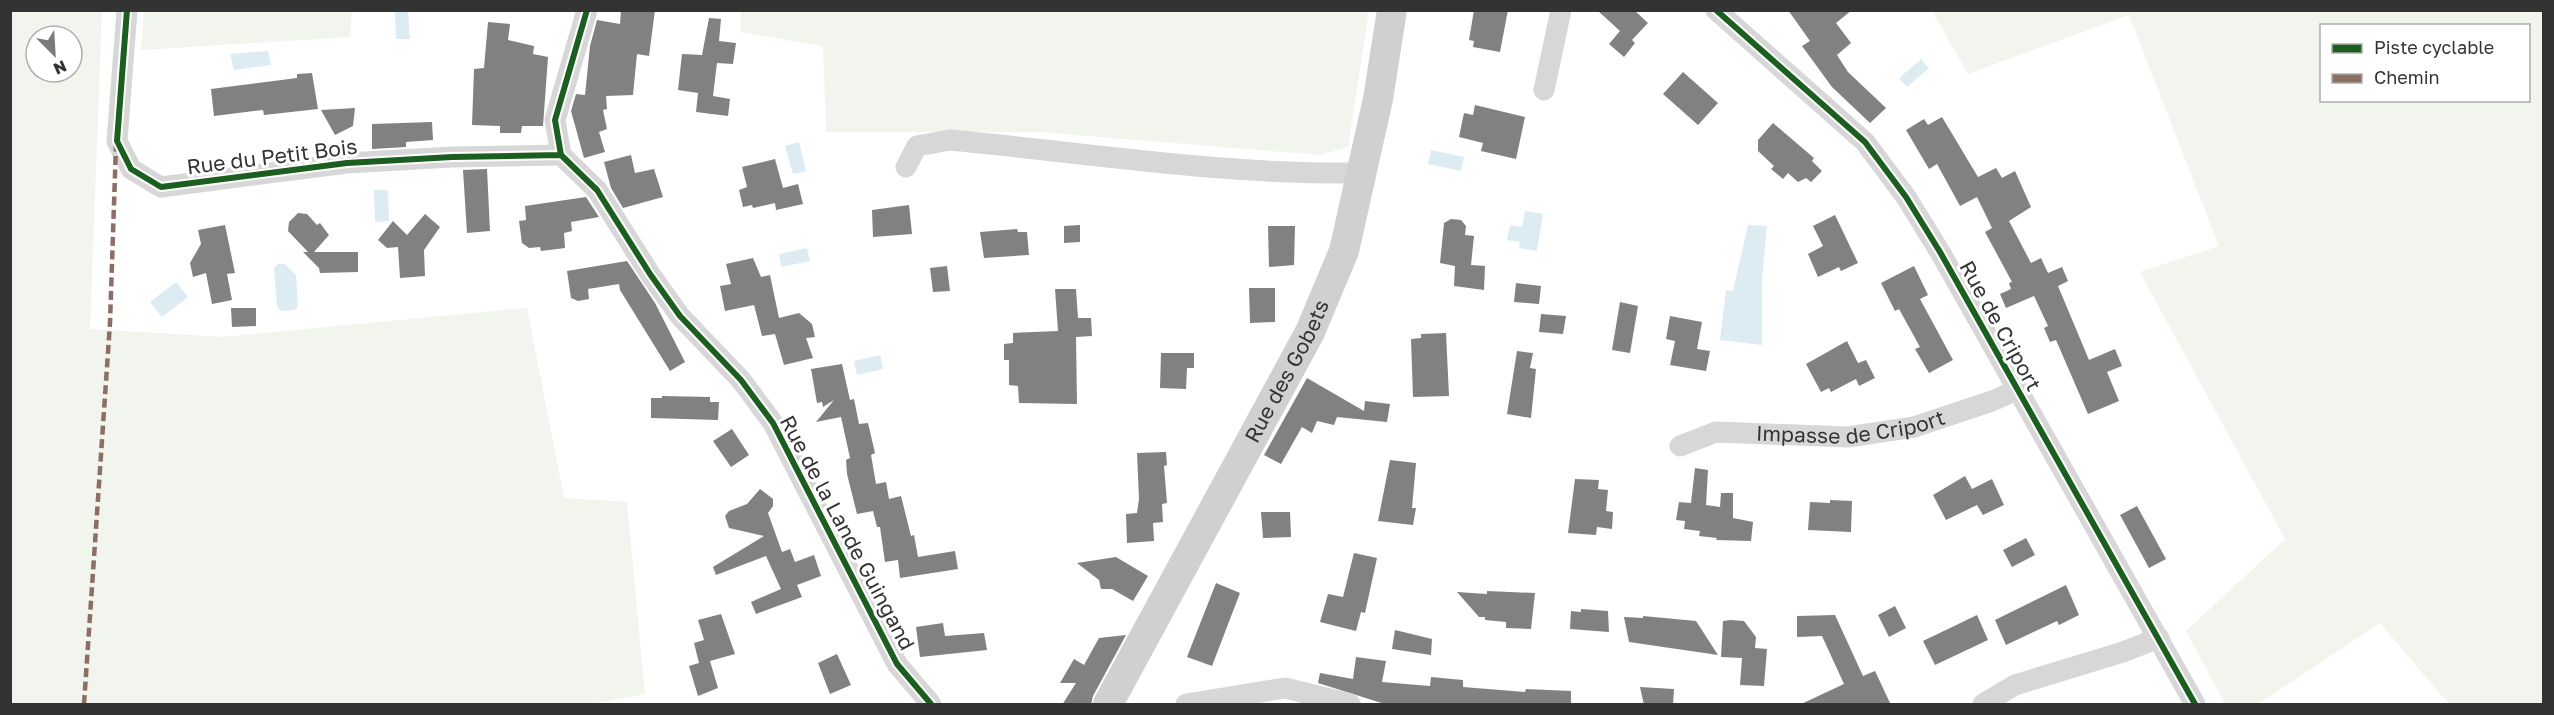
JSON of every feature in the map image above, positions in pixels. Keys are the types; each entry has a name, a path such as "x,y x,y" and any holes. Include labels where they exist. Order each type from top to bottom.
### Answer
{"main road":[{"name":"Rue des Gobets","path":"1108,705 1310,332 1344,251 1378,99 1392,10"}],"street":[{"name":"Rue du Petit Bois","path":"127,10 117,141 131,169 161,187 347,163 452,157 561,155"},
{"path":"561,155 555,120 587,10"},
{"path":"1544,90 1561,10"},
{"name":"Rue de Criport","path":"1716,10 1865,142 1906,197 2018,390 2195,705"},
{"path":"906,167 917,146 950,140 1226,170 1300,174 1361,173"},
{"name":"Rue de la Lande Guingand","path":"561,155 597,190 680,315 741,380 773,423 897,664 931,705"},
{"name":"Impasse de Criport","path":"1680,446 1716,432 1848,437 1914,427 2018,390"},
{"path":"1983,705 2015,685 2159,638"},
{"path":"1186,705 1285,688 1350,705"}],"shaded area":[{"path":"144,10 352,11 350,37 141,50"},
{"path":"741,10 1369,11 1348,147 1320,155 1038,132 826,132 823,46 740,32"},
{"path":"10,11 102,11 90,329 222,337 527,308 564,498 627,502 645,694 592,704 11,704"},
{"path":"395,11 408,11 410,39 396,39"},
{"path":"1932,11 2543,11 2543,704 2449,704 2380,623 2258,704 2225,704 2186,631 2285,539 2140,272 2219,246 2129,15 1968,74"},
{"path":"268,51 271,65 234,70 230,54"},
{"path":"1921,59 1929,68 1907,87 1899,78"},
{"path":"799,142 806,171 793,174 785,146"},
{"path":"1431,150 1464,157 1461,171 1428,164"},
{"path":"374,190 388,190 389,221 375,222"},
{"path":"1525,211 1543,214 1537,251 1519,248 1520,242 1507,240 1510,225 1522,227"},
{"path":"1748,225 1767,226 1762,279 1762,345 1720,340 1726,290 1733,291"},
{"path":"807,248 810,261 781,267 779,254"},
{"path":"278,264 285,264 296,275 298,306 295,310 281,311 277,307 274,268"},
{"path":"176,282 188,297 162,317 150,302"},
{"path":"880,355 883,369 857,375 854,361"}],"building":[{"path":"621,10 655,10 649,56 637,54 633,95 606,96 607,109 603,110 607,129 599,132 605,152 584,158 571,111 576,94 585,95 590,46 597,20 620,24"},
{"path":"1474,10 1508,10 1500,52 1473,47 1474,41 1469,40"},
{"path":"1597,10 1634,10 1648,23 1632,40 1635,43 1624,57 1609,44 1620,31"},
{"path":"1788,10 1852,10 1836,23 1851,43 1837,55 1848,72 1886,108 1870,123 1832,87 1802,46 1810,41"},
{"path":"709,18 721,19 719,41 736,43 733,64 717,63 713,96 730,99 728,116 696,112 698,93 678,90 682,54 702,55"},
{"path":"488,22 510,24 508,40 534,46 533,54 548,57 543,126 522,126 521,133 500,133 500,126 472,125 474,69 484,68"},
{"path":"1683,72 1718,103 1698,125 1663,94"},
{"path":"312,73 318,109 264,115 263,110 214,116 211,89 297,78 297,74"},
{"path":"1475,105 1525,117 1516,159 1481,151 1483,143 1459,137 1464,113 1473,115"},
{"path":"355,108 353,126 335,135 321,110"},
{"path":"1942,117 1978,177 1996,168 2002,178 2015,171 2031,207 2009,221 2031,263 2041,258 2048,273 2062,267 2068,281 2058,286 2089,360 2115,349 2122,366 2107,372 2119,401 2088,414 2056,340 2050,342 2044,328 2048,326 2034,296 2006,308 2000,294 2011,289 2009,283 2012,282 1985,232 1992,228 1977,197 1960,206 1937,164 1929,169 1906,130 1924,119 1928,125"},
{"path":"432,122 433,140 406,142 406,147 372,149 372,124"},
{"path":"1773,123 1814,158 1812,161 1822,171 1811,182 1806,178 1798,182 1788,173 1783,179 1771,169 1774,166 1758,151 1758,140"},
{"path":"631,155 635,173 654,169 663,197 623,208 611,188 604,162"},
{"path":"775,159 783,188 798,184 803,204 776,210 775,203 753,208 752,205 743,207 739,190 747,187 742,167"},
{"path":"487,169 490,231 467,233 463,170"},
{"path":"586,197 599,217 571,222 572,231 564,233 565,248 541,251 540,247 529,248 522,243 519,221 526,220 525,206"},
{"path":"909,205 912,234 873,237 872,210"},
{"path":"298,213 307,214 317,225 320,223 329,235 314,252 358,252 358,272 320,273 319,268 303,252 308,252 288,231 289,222"},
{"path":"425,214 440,227 424,250 425,276 400,278 398,247 387,248 378,240 393,221 407,235"},
{"path":"1835,215 1858,263 1841,271 1839,267 1818,277 1808,254 1823,246 1813,226"},
{"path":"1451,219 1461,220 1466,226 1465,235 1474,236 1471,265 1485,266 1484,290 1454,286 1455,266 1440,263 1444,223"},
{"path":"225,225 235,273 227,274 232,300 212,304 206,273 193,277 190,263 201,244 198,230"},
{"path":"1080,225 1080,242 1064,243 1064,226"},
{"path":"1268,226 1295,226 1294,265 1269,267"},
{"path":"1017,229 1018,232 1027,232 1029,255 984,258 980,232"},
{"path":"753,258 761,277 770,275 779,318 799,313 812,324 815,337 806,338 813,358 784,365 775,334 762,336 754,305 725,311 720,286 731,284 726,264"},
{"path":"627,261 655,303 685,362 670,371 620,290 619,284 588,289 589,299 578,301 571,298 567,271"},
{"path":"947,266 950,291 933,292 930,268"},
{"path":"1914,266 1928,295 1920,299 1953,360 1929,373 1915,349 1920,347 1899,309 1895,311 1881,283"},
{"path":"1516,283 1541,286 1539,304 1514,302"},
{"path":"1249,288 1275,288 1275,322 1250,323"},
{"path":"1055,289 1076,289 1078,318 1091,318 1092,336 1076,337 1077,404 1019,403 1018,386 1009,385 1009,360 1004,360 1004,344 1013,343 1013,333 1058,331"},
{"path":"1620,302 1638,306 1630,353 1612,350"},
{"path":"231,308 256,308 256,326 232,327"},
{"path":"1541,314 1566,316 1563,334 1539,332"},
{"path":"1670,316 1702,322 1697,349 1710,351 1706,371 1670,365 1675,341 1666,339"},
{"path":"1446,333 1449,396 1413,397 1411,339 1421,338 1421,334"},
{"path":"1847,341 1858,363 1866,360 1875,378 1859,386 1856,379 1831,392 1829,388 1821,392 1806,364"},
{"path":"1517,351 1533,353 1530,368 1536,369 1531,418 1507,414"},
{"path":"1161,353 1194,353 1194,368 1187,368 1186,389 1160,388"},
{"path":"842,364 850,400 854,399 859,424 868,423 875,453 871,455 876,484 886,482 889,499 901,496 911,536 914,535 918,557 955,551 958,569 900,578 898,560 885,562 880,527 877,527 873,511 857,514 847,474 846,460 850,458 841,417 816,422 834,400 823,407 822,402 817,403 811,369"},
{"path":"1307,378 1364,411 1365,401 1390,404 1387,422 1337,417 1334,425 1317,421 1312,433 1302,427 1281,464 1264,455"},
{"path":"662,396 710,397 710,402 719,402 718,420 651,418 651,398 662,398"},
{"path":"732,429 749,455 731,467 713,441"},
{"path":"1166,452 1167,465 1164,466 1167,503 1162,504 1163,522 1153,523 1154,541 1127,543 1126,514 1137,513 1139,499 1137,453"},
{"path":"1390,460 1416,463 1412,508 1416,508 1413,525 1378,521"},
{"path":"1695,468 1708,470 1706,505 1720,507 1721,493 1733,493 1733,518 1753,522 1751,541 1716,540 1717,538 1699,536 1700,531 1684,529 1685,521 1676,520 1679,502 1691,503"},
{"path":"1965,476 1972,489 1992,479 2004,505 1983,515 1977,505 1946,520 1933,495"},
{"path":"1575,479 1599,480 1598,489 1608,490 1606,511 1613,512 1612,529 1597,527 1596,535 1568,533"},
{"path":"760,489 773,499 773,506 768,513 782,552 790,549 795,562 814,555 821,576 797,585 802,597 756,614 751,602 781,589 766,556 716,575 713,567 764,536 729,528 725,516 729,511 747,504"},
{"path":"1830,500 1852,501 1851,532 1808,530 1810,502 1830,503"},
{"path":"2137,506 2166,559 2149,568 2120,515"},
{"path":"1261,512 1290,512 1291,537 1263,538"},
{"path":"2026,538 2035,555 2012,567 2003,550"},
{"path":"1354,553 1377,558 1365,613 1361,612 1356,631 1320,622 1328,594 1343,597"},
{"path":"1116,557 1148,576 1133,601 1112,589 1101,589 1099,580 1077,563"},
{"path":"1216,583 1240,593 1212,666 1187,657"},
{"path":"2066,585 2079,615 2059,625 2057,621 2006,645 1995,620"},
{"path":"1487,591 1535,593 1531,629 1506,628 1506,622 1485,620 1485,617 1479,617 1457,592 1487,594"},
{"path":"1895,606 1906,628 1889,637 1878,615"},
{"path":"1581,609 1608,611 1609,632 1570,629 1571,611 1581,612"},
{"path":"721,614 735,654 710,661 718,688 698,696 689,666 699,663 694,643 704,640 698,620"},
{"path":"1835,615 1863,676 1875,671 1891,705 1799,705 1844,684 1822,636 1797,637 1797,616"},
{"path":"1977,615 1988,640 1935,665 1923,641"},
{"path":"1643,616 1696,621 1718,655 1629,642 1624,617 1643,618"},
{"path":"1723,621 1744,621 1756,637 1755,648 1767,649 1764,686 1740,685 1742,658 1721,657"},
{"path":"943,623 945,636 984,633 987,650 920,657 916,627"},
{"path":"1395,630 1432,639 1431,655 1392,649"},
{"path":"1126,635 1093,696 1091,705 1062,705 1076,683 1060,683 1074,659 1084,665 1099,638"},
{"path":"837,654 851,685 830,694 818,663"},
{"path":"1356,657 1386,661 1382,682 1430,686 1431,677 1463,680 1463,687 1525,692 1526,689 1571,691 1571,705 1388,705 1318,683 1320,673 1353,679"},
{"path":"1640,687 1674,689 1673,705 1644,705"}],"marked path":[{"path":"84,704 110,323 116,145"}],"cycle path":[{"path":"127,10 117,141 131,169 161,187 347,163 452,157 561,155"},
{"path":"587,10 555,120 561,155 597,190 650,274 680,316 741,380 773,423 897,664 931,704"},
{"path":"1716,10 1865,142 1906,197 1940,252 2195,704"}]}
